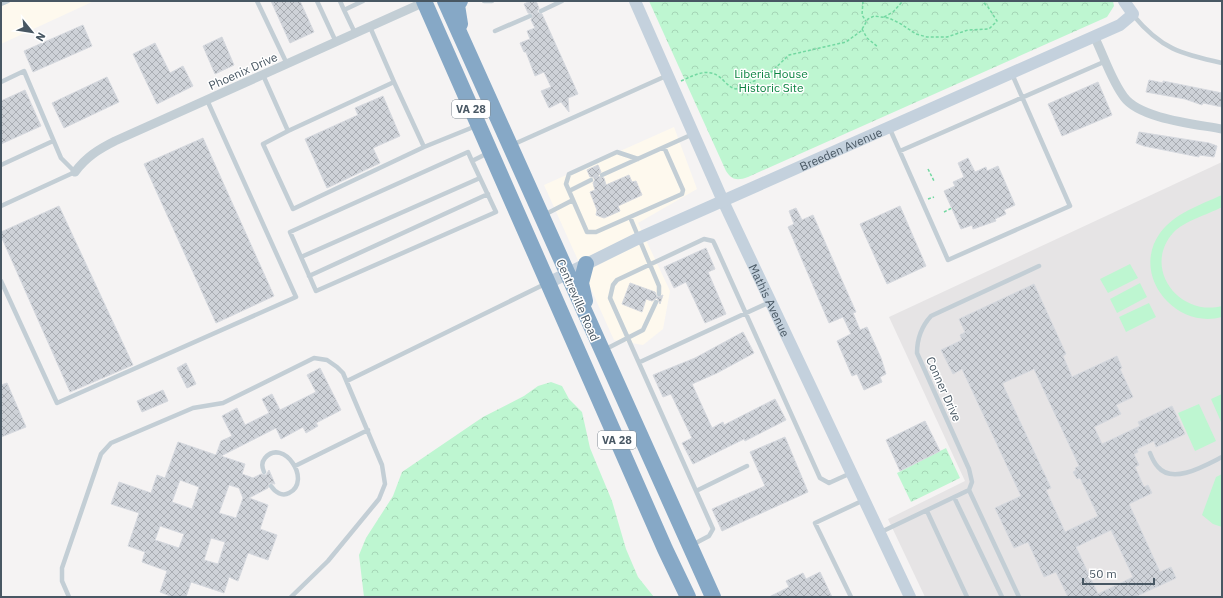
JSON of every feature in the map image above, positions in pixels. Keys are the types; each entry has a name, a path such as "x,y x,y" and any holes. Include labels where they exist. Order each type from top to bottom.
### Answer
{"highway":[{"name":"Centreville Road","path":"425,1 478,125 688,597"},
{"name":"Centreville Road","path":"445,1 566,274 714,597"},
{"path":"460,1 457,8 461,38"},
{"path":"586,264 581,283 589,324"}],"street":[{"name":"Phoenix Drive","path":"76,172 94,152 425,1"},
{"name":"Mathis Avenue","path":"635,1 723,201 910,597"},
{"path":"1124,1 1133,14"},
{"name":"Breeden Avenue","path":"548,283 639,238 1120,25 1133,14"},
{"path":"1094,36 1123,95 1134,106 1153,115 1222,129"}],"lane":[{"path":"1,4 8,1"},
{"path":"257,1 286,64"},
{"path":"317,1 336,42"},
{"path":"340,1 355,33"},
{"path":"344,10 363,1"},
{"path":"484,1 492,1"},
{"path":"541,11 562,1"},
{"path":"1133,14 1148,32 1171,49 1186,56 1222,63"},
{"path":"495,31 530,16"},
{"path":"370,27 424,147"},
{"path":"900,151 1106,61"},
{"path":"1,82 24,71 61,158 76,172 1,206"},
{"path":"889,127 948,260 1070,206 1012,73"},
{"path":"264,75 288,131"},
{"path":"509,146 670,80"},
{"path":"394,82 263,144 292,209 424,147 478,125"},
{"path":"1,281 58,402 296,297 208,100"},
{"path":"602,175 693,134"},
{"path":"1,165 54,141"},
{"path":"638,159 621,153 612,153 569,174 566,184 585,230 590,233 630,218 682,194 683,190 664,147"},
{"path":"468,152 480,178 496,212 316,291 290,232 468,152"},
{"path":"472,161 490,152"},
{"path":"301,257 480,178"},
{"path":"569,191 591,180"},
{"path":"309,276 488,194"},
{"path":"540,216 573,200"},
{"path":"630,218 659,286 659,294"},
{"path":"690,546 709,536 713,529 640,362 610,298 610,291 617,280 704,238 708,238 715,245 820,478 829,484 851,473"},
{"name":"Conner Drive","path":"969,490 972,482 972,475 917,353 919,335 922,327 931,316 1039,266"},
{"path":"347,381 548,283"},
{"path":"601,351 643,330 656,302"},
{"path":"640,362 770,302"},
{"path":"69,597 62,581 62,568 101,454 111,443 193,408 223,403 314,358 320,358 332,363 347,381 382,466 385,476 385,489 379,499 328,561 291,597"},
{"path":"295,466 368,430"},
{"path":"264,472 262,467 263,460 268,455 277,452 288,457 295,466 298,482 291,492 282,494 275,491 271,486"},
{"path":"1150,453 1158,468 1172,475 1191,471 1222,457"},
{"path":"696,491 747,466"},
{"path":"879,533 969,490 1019,597"},
{"path":"954,497 1002,597"},
{"path":"851,597 815,523 864,500"},
{"path":"927,511 967,597"}],"path":[{"path":"863,1 862,14 866,21"},
{"path":"884,17 893,12 903,1"},
{"path":"670,80 706,71 716,74 731,88 736,89 768,75 789,54 846,42 863,29 866,21 874,16 884,17 901,24 921,36 948,37 968,30 989,29 997,21 982,1"},
{"path":"863,29 866,35 878,47"},
{"path":"928,169 934,181"},
{"path":"944,212 952,208"}],"shaded area":[{"path":"1,1 94,1 1,44"},
{"path":"674,127 697,189 638,223 670,291 663,329 643,345 614,340 544,185"},
{"path":"1222,162 1222,597 925,597 888,519 965,481 889,317"}],"green space":[{"name":"Liberia House Historic Site","path":"649,1 1113,1 1114,6 1107,17 748,177 735,179 726,171"},
{"path":"1222,195 1222,207 1183,225 1173,233 1164,247 1162,261 1164,274 1170,287 1179,297 1192,304 1206,307 1222,306 1222,317 1205,319 1188,315 1174,307 1162,296 1154,281 1150,266 1152,249 1160,233 1173,220 1188,210"},
{"path":"1130,264 1138,278 1108,293 1100,279"},
{"path":"1140,283 1147,297 1117,313 1110,299"},
{"path":"1149,303 1156,317 1126,332 1119,317"},
{"path":"551,382 562,386 569,399 582,412 590,448 612,501 626,549 638,577 654,597 364,597 359,555 366,538 393,496 402,472 483,417 524,396 538,386"},
{"path":"1222,394 1222,424 1211,399"},
{"path":"1199,404 1216,441 1195,451 1178,413"},
{"path":"946,448 960,478 911,502 897,473"},
{"path":"1222,474 1222,527 1213,524 1202,515 1216,477"}],"building":[{"path":"271,1 300,1 314,32 290,43"},
{"path":"530,1 536,1 539,8 537,12 542,14 578,94 568,98 569,112 561,102 549,108 541,91 551,87 544,72 535,76 526,52 524,52 520,43 530,39 527,31 535,28 531,20 533,14 528,13 524,4"},
{"path":"83,25 92,46 33,72 24,51"},
{"path":"222,37 234,65 215,74 203,46"},
{"path":"155,43 170,73 183,66 193,86 157,104 133,54"},
{"path":"107,77 119,102 64,128 52,103"},
{"path":"1149,80 1163,83 1163,81 1222,93 1222,107 1203,103 1202,105 1185,99 1146,92"},
{"path":"1098,82 1112,115 1062,136 1048,104"},
{"path":"25,90 41,126 1,144 1,101"},
{"path":"383,96 400,136 373,148 380,163 327,188 305,139 358,115 355,108"},
{"path":"1139,132 1209,143 1217,146 1214,157 1199,155 1199,157 1136,143"},
{"path":"203,138 274,296 216,323 144,164"},
{"path":"968,158 975,172 986,167 987,171 998,166 1015,205 1004,210 1006,214 995,219 996,221 973,229 972,225 961,229 944,191 955,186 953,182 964,177 958,163"},
{"path":"598,165 601,172 598,176 604,178 606,185 629,175 632,182 636,181 642,195 618,206 620,211 604,218 596,215 597,210 590,192 595,190 593,183 595,180 593,177 590,177 587,170"},
{"path":"59,206 133,365 70,392 1,236 1,232"},
{"path":"900,206 926,266 887,284 860,224"},
{"path":"796,208 802,220 813,215 856,312 853,313 860,330 867,327 881,358 886,374 880,377 882,382 864,390 857,374 852,376 837,341 851,334 843,317 829,323 788,227 794,224 789,211"},
{"path":"706,248 715,269 708,272 726,314 705,323 686,282 674,288 664,267"},
{"path":"630,283 655,292 657,297 663,295 660,304 657,298 652,301 646,299 642,312 622,304"},
{"path":"1034,284 1066,354 1063,356 1072,377 1117,356 1122,368 1120,369 1133,397 1116,405 1121,414 1094,427 1102,444 1140,426 1138,422 1172,406 1185,434 1156,447 1154,441 1137,449 1138,452 1134,454 1139,465 1135,467 1144,487 1148,485 1152,493 1129,504 1160,572 1171,567 1176,578 1135,597 1068,597 1056,572 1044,577 1028,542 1014,548 995,508 1021,496 962,369 953,374 941,350 962,340 960,335 965,332 959,319","holes":["1034,369 1079,466 1075,468 1076,470 1073,472 1077,479 1080,478 1098,516 1065,532 1046,490 1051,488 1003,385 1003,383","1111,530 1133,577 1098,594 1076,547"]},
{"path":"743,332 754,353 717,373 692,384 712,428 723,422 724,425 775,399 786,420 745,441 744,439 693,464 682,443 692,438 671,394 663,397 653,375 695,358"},
{"path":"186,363 196,384 187,388 177,368"},
{"path":"320,368 341,410 316,423 318,426 306,433 303,427 281,439 276,428 221,456 245,464 242,474 253,478 261,474 266,475 269,470 275,484 269,483 268,488 249,498 268,505 260,529 277,535 268,560 248,553 238,581 229,577 224,593 191,582 186,597 173,597 160,592 167,571 142,562 145,552 128,546 139,513 111,504 119,482 151,493 157,475 165,478 178,442 216,455 221,441 232,436 222,416 237,408 245,425 269,413 262,399 272,394 280,410 316,392 307,375","holes":["180,480 199,487 192,509 172,502","229,485 239,488 243,498 236,518 219,513","160,526 184,534 179,548 155,540","211,538 225,542 218,564 204,560"]},
{"path":"7,383 26,427 1,437 1,385"},
{"path":"163,390 168,401 142,412 137,401"},
{"path":"925,421 940,451 900,471 886,440"},
{"path":"785,437 808,492 722,531 712,509 765,486 750,452"},
{"path":"820,572 832,597 769,597 789,587 786,581 803,573 806,579"}]}
